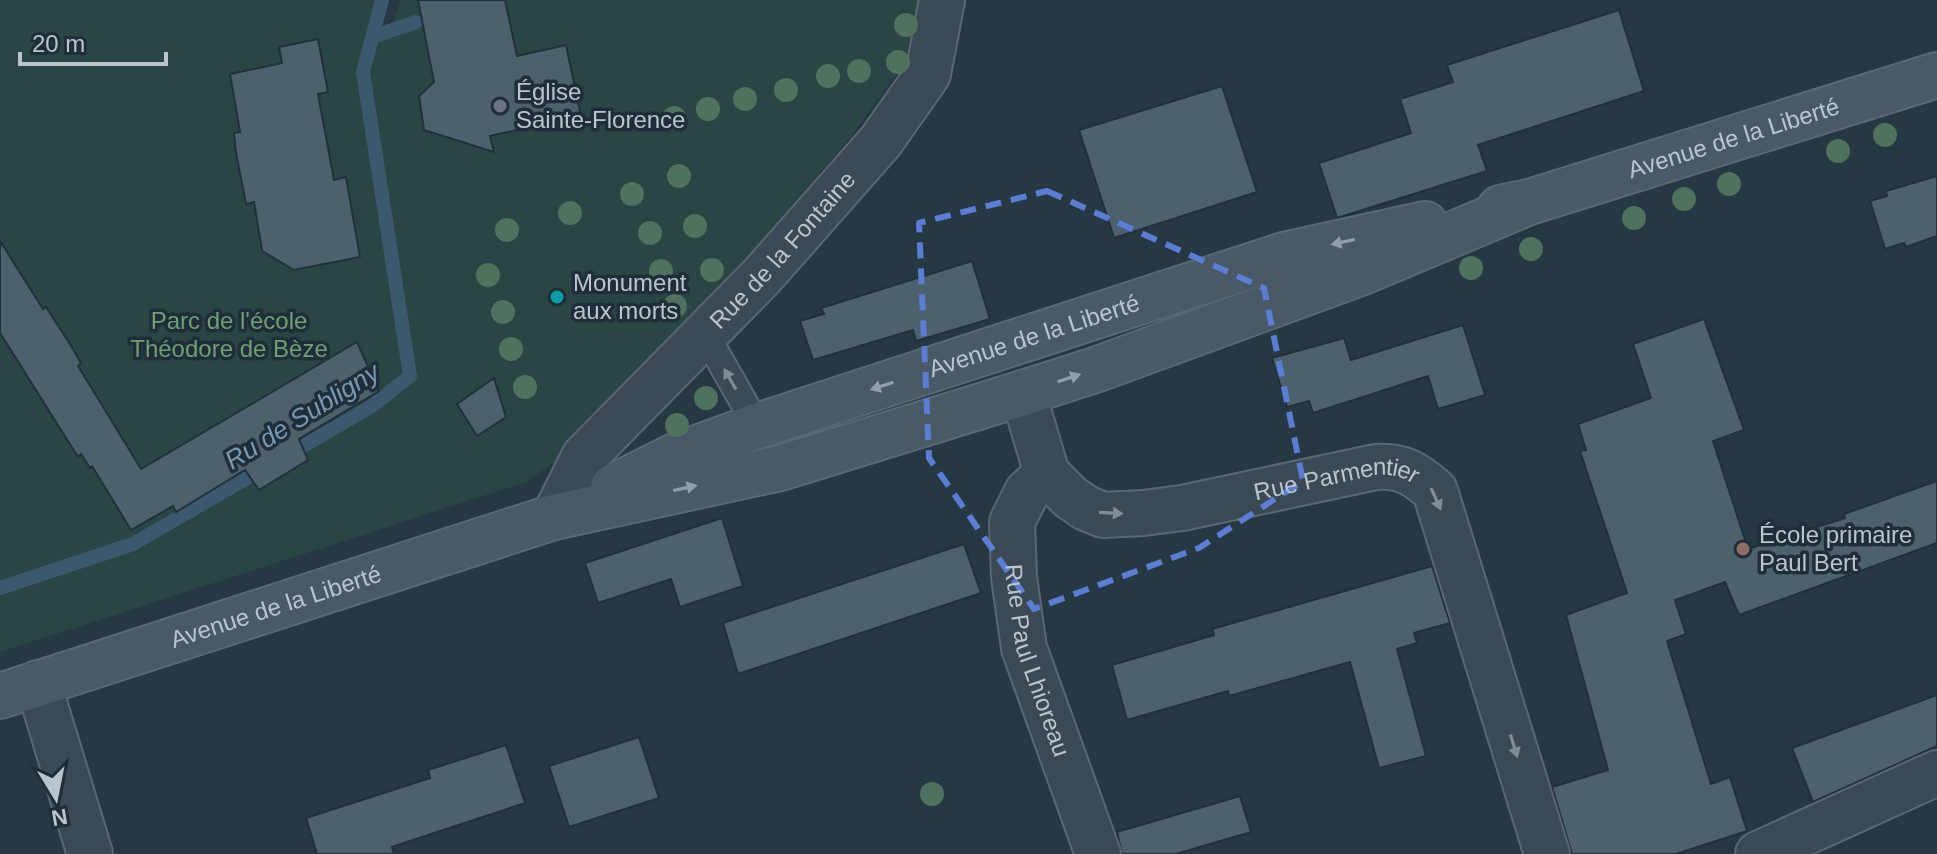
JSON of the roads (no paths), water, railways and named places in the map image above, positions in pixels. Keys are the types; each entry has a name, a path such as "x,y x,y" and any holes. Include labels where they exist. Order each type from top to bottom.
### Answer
{"main road":[{"name":"Avenue de la Liberté","path":"554,517 675,456 757,426 1284,255 1529,202 1937,75"},
{"name":"Avenue de la Liberté","path":"19,690 554,517 780,468 1095,370 1363,272 1529,202"}],"street":[{"name":"Rue de la Fontaine","path":"554,517 584,457 762,276 881,141 928,74 942,0"},
{"path":"1023,393 1047,474"},
{"name":"Rue Parmentier","path":"1047,474 1070,497 1103,515 1182,508 1391,465 1405,468 1421,478 1435,491 1547,854"},
{"name":"Rue Paul Lhioreau","path":"1047,474 1027,492 1012,522 1014,577 1024,648 1098,854"},
{"path":"19,690 90,854"},
{"path":"1758,854 1937,773"}],"lane":[{"path":"704,332 757,426"}],"waterway":[{"name":"Ru de Subligny","path":"288,455 372,406 410,376 363,72 382,0"},
{"path":"372,37 416,22"},
{"name":"Ru de Subligny","path":"0,588 133,544 266,467"}],"place":[{"name":"Église Sainte-Florence","path":"500,106"},
{"name":"Monument aux morts","path":"557,297"},
{"name":"École primaire Paul Bert","path":"1743,549"}],"park label":[{"name":"Parc de l'école Théodore de Bèze","path":"229,335"}]}
